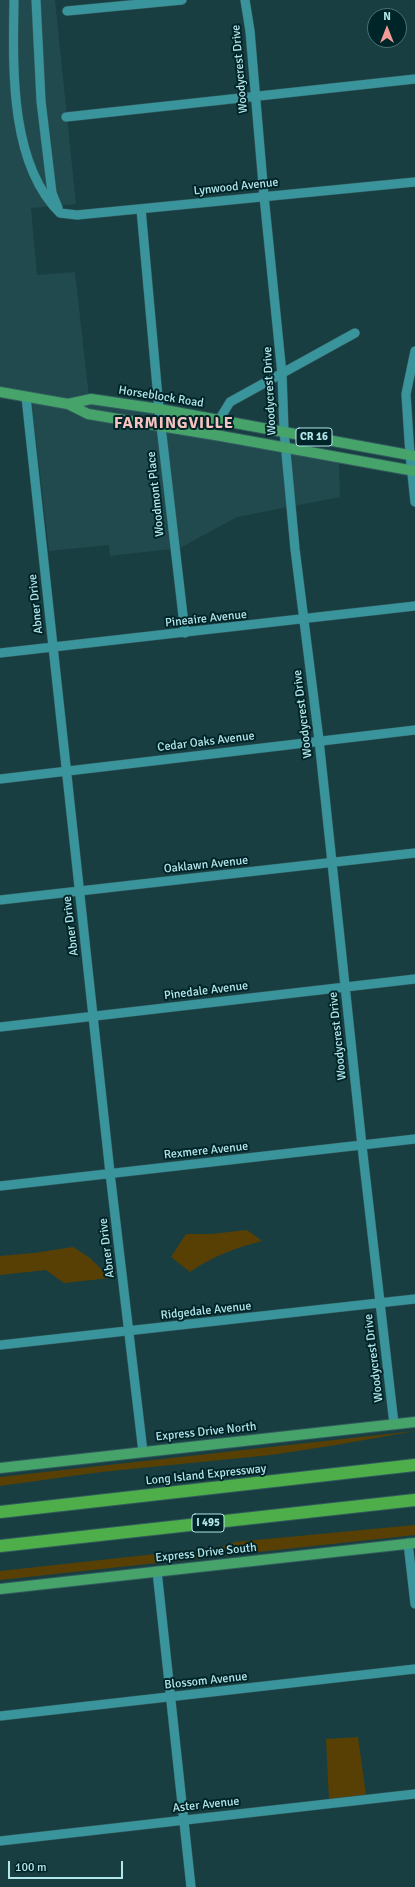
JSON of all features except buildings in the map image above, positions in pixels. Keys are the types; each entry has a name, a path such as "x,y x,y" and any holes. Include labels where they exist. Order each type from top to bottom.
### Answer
{"highway":[{"name":"Long Island Expressway","path":"0,1512 415,1464"},
{"name":"I 495","path":"0,1546 415,1500"}],"main road":[{"name":"Horseblock Road","path":"0,392 68,404 88,414 161,425 413,471"},
{"name":"Horseblock Road","path":"68,404 91,399 159,409 284,431 412,456"},
{"name":"Express Drive North","path":"0,1468 415,1422"},
{"name":"Express Drive South","path":"0,1589 412,1543"}],"street":[{"path":"14,0 16,104 29,162 43,193 60,213"},
{"path":"36,0 41,101 52,193 60,213"},
{"path":"67,11 182,0"},
{"name":"Woodycrest Drive","path":"245,0 250,31 264,196 282,374 285,448 303,620 319,740 330,863 394,1424"},
{"path":"66,117 415,79"},
{"name":"Lynwood Avenue","path":"60,213 77,215 415,182"},
{"name":"Woodmont Place","path":"141,209 159,409 185,633"},
{"path":"219,420 230,402 355,333"},
{"path":"415,352 406,394 415,502"},
{"name":"Abner Drive","path":"26,397 110,1173 143,1452"},
{"name":"Pineaire Avenue","path":"0,653 303,620 415,606"},
{"name":"Cedar Oaks Avenue","path":"0,779 319,740 415,730"},
{"name":"Oaklawn Avenue","path":"0,900 415,853"},
{"name":"Pinedale Avenue","path":"0,1027 415,979"},
{"name":"Rexmere Avenue","path":"0,1186 415,1139"},
{"name":"Ridgedale Avenue","path":"0,1345 415,1299"},
{"path":"412,1543 415,1604"},
{"path":"157,1571 191,1887"},
{"name":"Blossom Avenue","path":"0,1716 415,1669"},
{"name":"Aster Avenue","path":"0,1841 183,1819 415,1794"}],"shaded area":[{"path":"0,0 55,0 76,204 31,208 37,275 75,272 89,397 339,459 340,497 237,517 180,548 110,556 109,545 49,551 32,405 0,396"},
{"path":"247,1230 262,1241 224,1253 207,1261 190,1272 171,1257 186,1234 211,1234"},
{"path":"73,1247 90,1258 110,1278 64,1283 46,1270 0,1275 0,1256"},
{"path":"415,1431 271,1455 101,1472 0,1486 0,1477"},
{"path":"415,1525 415,1535 0,1580 0,1571 220,1547 235,1542"},
{"path":"358,1737 366,1795 329,1800 326,1739"}],"district":[{"name":"FARMINGVILLE","path":"174,424"}]}
